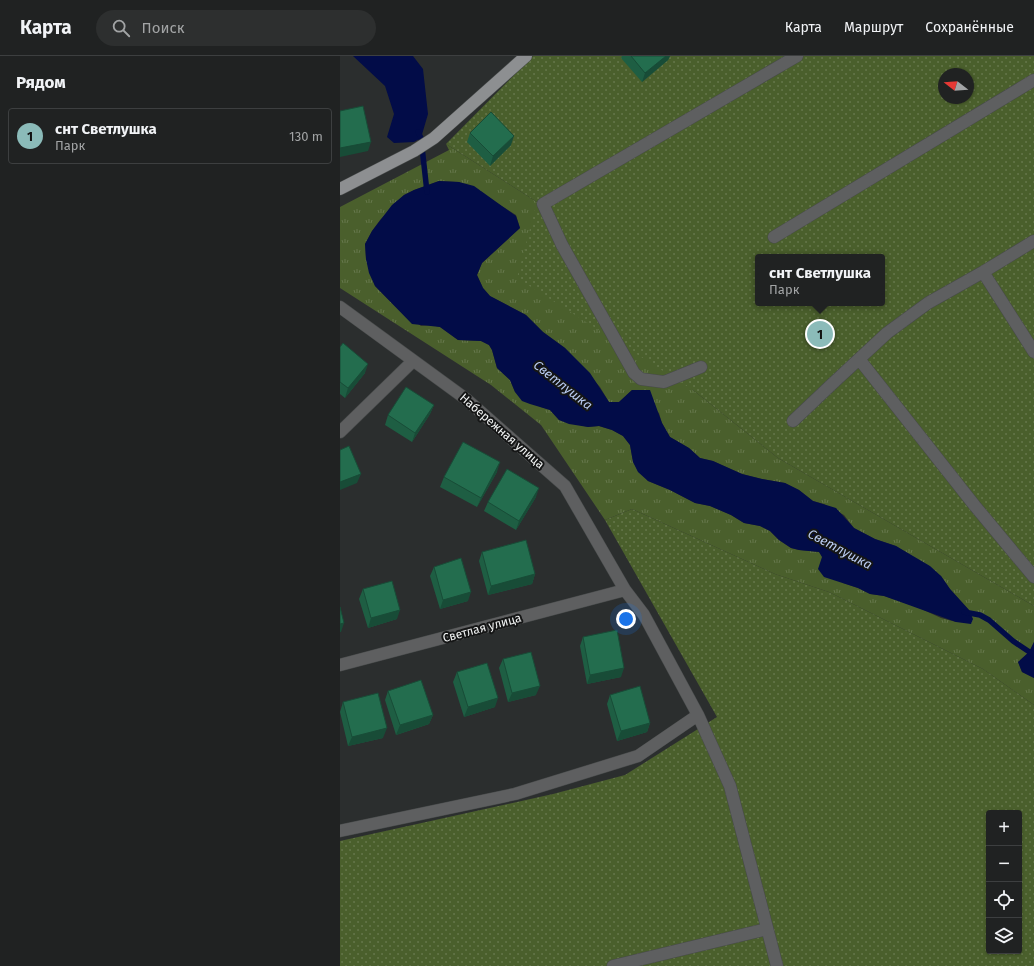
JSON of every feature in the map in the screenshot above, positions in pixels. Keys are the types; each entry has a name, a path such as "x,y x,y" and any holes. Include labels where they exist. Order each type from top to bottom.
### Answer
{"main road":[{"path":"340,189 414,151 434,138 526,56"}],"street":[{"path":"701,367 664,382 641,379 634,373 562,245 543,204 797,56"},
{"path":"774,238 1034,80"},
{"path":"793,421 887,333 928,303 1034,242"},
{"path":"983,272 1034,352"},
{"name":"Набережная улица","path":"340,307 466,399 565,486 625,590 644,615 698,715 730,786 777,966"},
{"path":"858,359 975,506 1034,577"},
{"path":"340,432 413,361"},
{"name":"Светлая улица","path":"340,665 625,590"},
{"path":"340,831 515,794 638,756 698,715"},
{"path":"613,966 767,929"}],"green space":[{"path":"533,56 1034,56 1034,606 778,458 693,390 517,278 537,202 446,144"},
{"path":"446,144 537,202 693,390 778,458 1034,606 1034,642 1029,652 1018,662 1022,672 1034,678 1034,705 983,669 829,592 775,574 632,509 605,520 541,425 491,385 340,288 340,207 449,150","holes":["439,181 459,182 516,215 520,228 482,263 477,275 483,288 490,296 526,315 543,332 565,348 600,387 609,402 619,402 632,390 659,413 662,423 670,437 689,448 700,458 713,461 742,474 785,483 799,490 813,501 824,504 844,515 854,528 875,539 896,546 941,576 950,589 969,610 956,622 941,618 917,607 884,596 870,594 843,583 819,552 791,548 779,540 770,531 760,526 744,523 731,515 710,506 695,503 648,481 633,462 630,445 623,436 612,430 599,426 588,427 559,420 550,410 541,407 515,392 510,380 497,368 489,345 481,341 458,340 440,327 431,325 421,326 395,306 375,286 366,259 365,244 380,220 404,195"]},
{"path":"632,509 775,574 829,592 983,669 1034,705 1034,966 340,966 340,841 553,794 625,775 717,717 605,520"}],"water":[{"path":"353,56 413,56 423,69 428,114 421,138 414,142 394,143 387,137 394,114 385,86"},
{"path":"439,181 459,182 474,186 516,216 520,228 482,263 477,275 483,288 490,296 526,315 543,332 565,348 590,373 609,402 619,402 632,390 650,390 662,423 670,437 689,448 700,458 713,461 742,474 785,483 799,490 813,501 836,508 854,528 875,539 896,546 930,566 941,576 950,589 969,610 973,619 971,624 956,622 884,596 870,594 858,588 824,577 818,569 822,557 819,552 791,548 779,540 770,531 760,526 744,523 731,515 710,506 695,503 648,481 638,472 633,462 630,445 623,436 612,430 599,426 588,427 569,424 559,420 550,410 522,401 515,392 510,380 497,368 489,345 481,341 458,340 440,327 412,324 375,286 369,273 365,244 372,231 392,205 404,195"},
{"path":"1034,642 1034,678 1022,672 1018,662 1029,652"}],"building":[{"path":"631,56 666,56 645,73"},
{"path":"363,106 371,142 340,148 340,111"},
{"path":"491,112 514,136 493,156 470,133"},
{"path":"343,343 368,364 348,388 340,382 340,347"},
{"path":"406,387 434,405 415,433 388,415"},
{"path":"463,442 500,462 481,498 444,477"},
{"path":"349,446 361,474 340,482 340,450"},
{"path":"507,469 539,488 519,521 488,502"},
{"path":"526,540 535,574 491,586 482,552"},
{"path":"461,558 471,592 443,600 434,567"},
{"path":"392,581 400,610 371,618 363,589"},
{"path":"340,607 344,623 340,624"},
{"path":"617,630 624,668 590,675 583,637"},
{"path":"531,652 540,686 512,693 503,659"},
{"path":"487,663 498,698 468,707 457,672"},
{"path":"421,680 433,715 400,725 388,691"},
{"path":"640,686 650,723 621,731 610,695"},
{"path":"378,693 387,728 352,737 343,702"}],"waterway":[{"name":"Светлушка","path":"418,132 421,138 427,192"},
{"name":"Светлушка","path":"964,612 980,615 989,620 1013,641 1034,655"}],"place":[{"name":"снт Светлушка","path":"820,334"}]}
